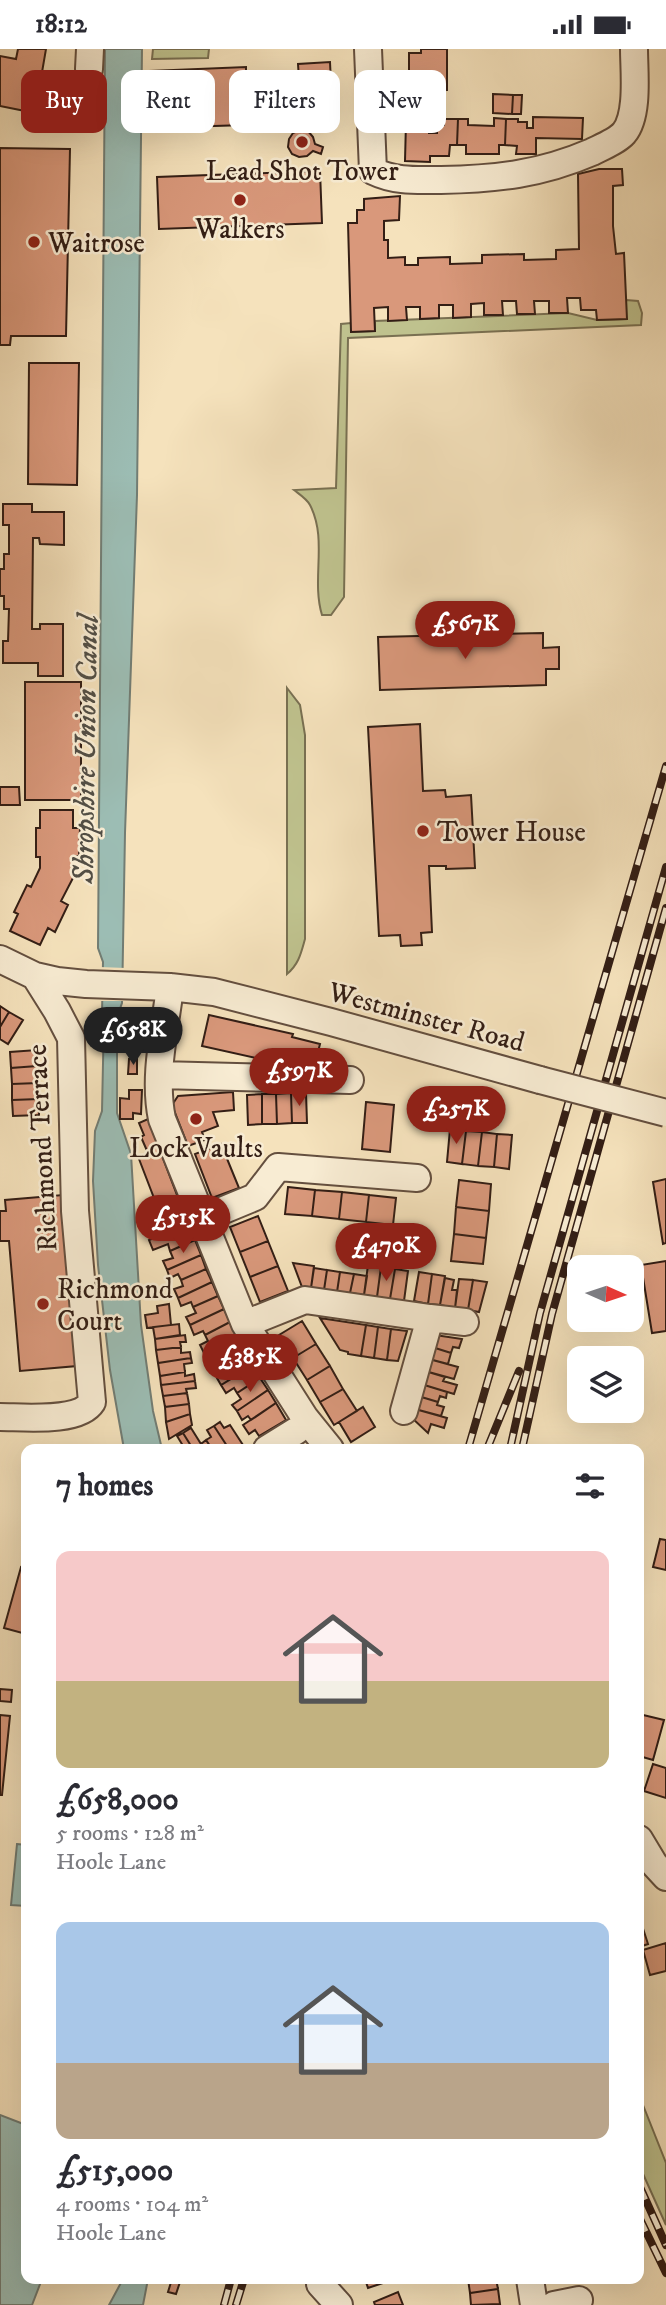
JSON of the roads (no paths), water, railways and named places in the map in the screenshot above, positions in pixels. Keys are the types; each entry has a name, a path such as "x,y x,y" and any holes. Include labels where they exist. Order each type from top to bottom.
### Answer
{"street":[{"path":"368,49 373,171 403,180 490,180 539,172 602,147 625,132 633,110 634,49"},
{"path":"0,959 35,976"},
{"name":"Westminster Road","path":"35,976 86,984 170,987 214,992 666,1113"},
{"name":"Richmond Terrace","path":"0,1417 66,1416 82,1412 92,1402 75,1211 71,1038 35,976"},
{"path":"170,987 159,1075 158,1098 162,1119 245,1324 303,1433 322,1444"},
{"path":"159,1075 351,1080"},
{"path":"202,1219 255,1197 278,1167 416,1178"},
{"path":"245,1324 305,1300 465,1322"},
{"path":"404,1411 430,1318"},
{"path":"278,1444 303,1433"},
{"path":"644,1847 666,1877"},
{"path":"320,2284 339,2305"},
{"path":"531,2284 534,2305"}],"water":[{"path":"105,49 142,49 142,70 121,70 121,133 141,133 137,495 122,1003 117,1017 117,1113 131,1154 141,1325 153,1411 161,1444 123,1444 110,1370 98,1265 93,1181 95,1131 102,1111 103,962 98,948 104,133 107,133"},
{"path":"17,1844 21,1844 21,1906 11,1905"},
{"path":"0,2115 21,2123 21,2284 40,2284 32,2305 0,2305"},
{"path":"120,2284 147,2284 143,2305 109,2305"}],"railway":[{"path":"469,1444 666,766"},
{"path":"511,1444 540,1313 666,867"},
{"path":"523,1444 552,1314 666,908"},
{"path":"489,1444 519,1371"},
{"path":"644,2196 666,2245"},
{"path":"644,2227 666,2273"},
{"path":"224,2305 230,2284"},
{"path":"236,2305 242,2284"}],"place":[{"name":"Lead Shot Tower","path":"302,142"},
{"name":"Walkers","path":"240,200"},
{"name":"Waitrose","path":"34,242"},
{"name":"Tower House","path":"423,831"},
{"name":"Lock Vaults","path":"196,1119"},
{"name":"Richmond Court","path":"43,1304"}],"water label":[{"name":"Shropshire Union Canal","path":"85,749"}]}
